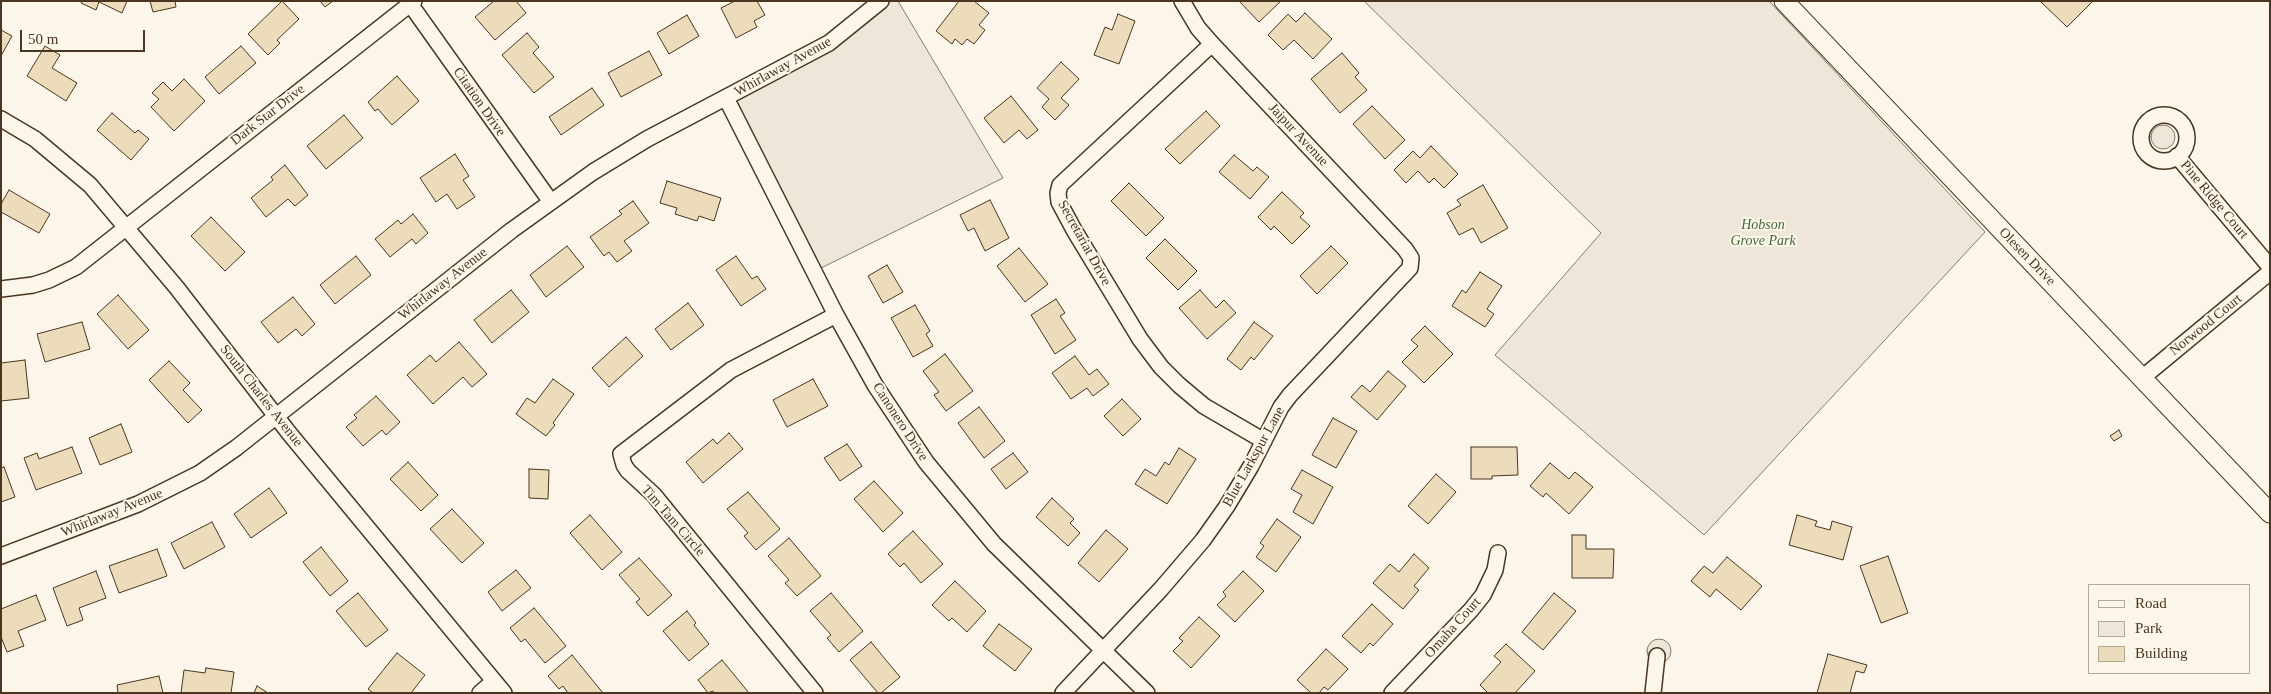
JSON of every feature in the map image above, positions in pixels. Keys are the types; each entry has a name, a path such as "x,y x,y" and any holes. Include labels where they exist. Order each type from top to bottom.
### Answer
{"street":[{"name":"Whirlaway Avenue","path":"1,556 161,494 200,473 236,448 512,230 593,172 648,139 829,43 881,1"},
{"name":"Jaipur Avenue","path":"1182,1 1198,28 1212,44 1406,249 1411,258 1410,268"},
{"name":"Olesen Drive","path":"1784,1 2270,513"},
{"name":"Citation Drive","path":"411,2 551,202"},
{"name":"Dark Star Drive","path":"1,289 33,285 64,274 76,267 411,2"},
{"name":"Secretariat Drive","path":"1212,44 1060,185 1058,193 1060,202 1074,230 1140,339 1161,367 1178,385 1204,406 1264,441"},
{"name":"Canonero Drive","path":"726,98 836,315 896,420 949,492 994,544 1147,693"},
{"name":"South Charles Avenue","path":"1,119 35,139 90,185 177,288 276,416 499,687"},
{"name":"Pine Ridge Court","path":"2177,156 2270,267"},
{"name":"Blue Larkspur Lane","path":"1103,650 1161,589 1203,540 1227,506 1281,407 1290,395 1410,268"},
{"name":"Norwood Court","path":"2142,378 2270,272"},
{"name":"Tim Tam Circle","path":"815,693 654,495 628,471 624,465 622,454 731,370 836,315"},
{"name":"Omaha Court","path":"1392,693 1477,602 1490,582 1498,553"},
{"path":"1063,693 1103,650"},
{"path":"1653,693 1657,656"},
{"path":"480,693 499,687"}],"green space":[{"path":"885,1 898,1 1003,178 817,270 730,100"},
{"name":"Hobson Grove Park","path":"1364,1 1769,1 1985,232 1704,535 1495,355 1601,233"},
{"path":"2163,125 2168,126 2174,132 2174,142 2168,148 2163,149 2158,148 2152,142 2151,137 2152,132 2158,126"},
{"path":"1659,639 1668,642 1671,651 1668,660 1659,663 1650,660 1647,651 1650,642"}],"building":[{"path":"82,1 127,1 122,13 99,2 96,10 81,3"},
{"path":"150,1 175,1 176,7 153,12"},
{"path":"282,1 299,19 277,40 280,43 268,55 248,34"},
{"path":"320,1 333,1 325,7"},
{"path":"494,1 516,1 526,13 495,40 475,17"},
{"path":"735,1 757,1 765,15 754,21 757,27 736,38 721,8"},
{"path":"959,1 974,1 989,13 979,25 985,30 974,44 967,39 962,45 955,39 952,44 936,31"},
{"path":"1239,1 1281,1 1259,22"},
{"path":"2040,1 2093,1 2067,27"},
{"path":"1305,13 1332,39 1313,59 1294,40 1283,50 1268,35 1288,14 1296,22"},
{"path":"1118,14 1135,21 1119,64 1094,55 1105,27 1112,30"},
{"path":"687,15 699,36 669,54 657,33"},
{"path":"1,30 12,36 1,56"},
{"path":"527,33 539,47 533,53 554,77 534,93 502,55"},
{"path":"45,46 60,55 52,68 77,83 66,101 27,76"},
{"path":"241,46 256,63 219,94 205,77"},
{"path":"649,51 662,75 621,97 608,73"},
{"path":"1342,53 1359,73 1355,77 1367,90 1340,113 1311,79"},
{"path":"1061,62 1079,79 1061,98 1069,105 1055,120 1042,107 1049,99 1037,88"},
{"path":"397,76 419,101 392,125 378,109 375,111 368,102"},
{"path":"184,79 205,101 174,131 151,107 159,99 152,93 163,82 172,91"},
{"path":"592,88 604,105 561,135 549,117"},
{"path":"1011,96 1038,130 1027,139 1019,130 1004,143 984,118"},
{"path":"1372,106 1405,140 1385,159 1353,124"},
{"path":"1206,111 1220,126 1180,164 1165,149"},
{"path":"112,113 135,133 138,130 149,139 131,160 97,130"},
{"path":"344,115 363,138 326,169 307,146"},
{"path":"1431,146 1458,174 1444,188 1434,178 1429,183 1418,171 1406,183 1394,170 1413,151 1420,158"},
{"path":"455,154 469,176 463,180 475,197 457,209 447,194 436,202 420,178"},
{"path":"1234,155 1253,171 1257,167 1269,177 1250,199 1219,172"},
{"path":"285,165 308,195 295,206 288,199 266,217 251,198 273,180 271,177"},
{"path":"667,181 721,198 714,221 699,216 697,221 675,214 677,208 660,203"},
{"path":"1129,183 1164,218 1146,236 1111,201"},
{"path":"1483,185 1508,228 1481,243 1473,228 1459,235 1447,213 1461,205 1457,200"},
{"path":"9,190 50,214 39,233 1,212 1,204"},
{"path":"1282,192 1304,213 1300,217 1310,226 1292,244 1274,226 1271,230 1258,217"},
{"path":"990,200 1009,238 985,251 974,228 968,231 960,215"},
{"path":"633,201 649,223 624,241 632,251 617,262 609,252 604,256 590,237 622,214 619,211"},
{"path":"413,214 428,233 416,244 412,239 390,257 375,239 398,220 401,224"},
{"path":"211,217 245,252 225,271 191,236"},
{"path":"1165,239 1197,271 1178,290 1146,258"},
{"path":"567,246 584,267 546,297 530,275"},
{"path":"1331,246 1348,263 1317,294 1300,276"},
{"path":"1019,248 1048,284 1025,302 997,266"},
{"path":"356,256 371,275 335,304 320,285"},
{"path":"736,256 752,279 757,276 766,289 741,306 716,270"},
{"path":"887,265 903,292 883,303 868,276"},
{"path":"1480,272 1502,286 1487,309 1494,314 1485,327 1452,306 1462,290 1466,293"},
{"path":"511,290 529,312 492,343 474,320"},
{"path":"1200,290 1216,308 1224,300 1236,313 1207,339 1179,308"},
{"path":"118,295 149,330 128,349 97,314"},
{"path":"293,297 315,324 302,336 296,329 278,343 261,322"},
{"path":"1056,299 1065,313 1060,316 1076,340 1055,354 1031,315"},
{"path":"688,303 704,325 671,350 655,329"},
{"path":"915,305 930,331 926,334 933,346 913,357 891,318"},
{"path":"82,322 90,349 45,362 37,334"},
{"path":"1254,322 1273,336 1254,360 1251,357 1241,370 1227,359"},
{"path":"1425,326 1453,354 1424,383 1402,362 1418,346 1411,340"},
{"path":"626,337 643,356 609,387 592,368"},
{"path":"459,342 487,374 472,387 463,377 433,404 407,375 430,355 436,362"},
{"path":"945,354 973,391 946,411 934,395 939,392 923,371"},
{"path":"1075,356 1089,375 1097,369 1109,384 1093,396 1087,388 1071,399 1052,373"},
{"path":"25,360 29,398 1,401 1,363"},
{"path":"169,361 190,383 183,390 202,410 188,423 149,380"},
{"path":"1388,371 1406,386 1377,420 1351,397 1362,385 1370,392"},
{"path":"553,379 574,394 546,436 516,414 527,398 535,403"},
{"path":"813,379 828,406 787,427 773,400"},
{"path":"376,396 400,422 386,435 382,430 363,446 346,427 357,418 354,415"},
{"path":"1122,399 1141,419 1123,436 1104,416"},
{"path":"979,407 1005,441 984,458 958,423"},
{"path":"1333,418 1357,431 1336,468 1312,455"},
{"path":"121,424 132,452 100,465 89,438"},
{"path":"2119,430 2122,436 2114,441 2110,436"},
{"path":"729,433 743,449 703,483 686,462 713,439 717,444"},
{"path":"847,444 862,466 840,481 824,458"},
{"path":"72,447 82,473 36,490 24,458 37,453 39,459"},
{"path":"1471,447 1517,447 1518,475 1492,476 1492,479 1471,479"},
{"path":"1179,448 1196,459 1167,504 1135,484 1145,469 1156,476 1165,462 1169,465"},
{"path":"1013,453 1028,472 1006,489 991,469"},
{"path":"408,462 438,495 421,511 390,479"},
{"path":"1550,463 1569,479 1575,472 1593,487 1569,514 1546,493 1543,497 1530,486"},
{"path":"4,467 15,497 1,502 1,468"},
{"path":"529,469 549,470 548,499 529,498"},
{"path":"1302,470 1333,487 1313,524 1293,512 1302,495 1291,489"},
{"path":"1436,474 1456,492 1428,524 1408,506"},
{"path":"874,481 903,513 883,532 854,499"},
{"path":"269,488 287,513 251,538 234,514"},
{"path":"748,492 780,529 756,550 744,536 748,533 727,509"},
{"path":"1052,498 1074,519 1070,523 1080,533 1068,546 1036,517"},
{"path":"452,509 484,543 462,563 430,529"},
{"path":"590,515 622,552 602,570 570,533"},
{"path":"1797,515 1817,521 1815,526 1830,530 1832,521 1852,527 1843,560 1789,545"},
{"path":"1277,519 1301,537 1276,572 1256,557 1264,546 1260,543"},
{"path":"212,522 225,547 184,569 171,543"},
{"path":"1106,530 1128,549 1099,582 1078,563"},
{"path":"913,531 943,564 921,583 904,563 900,567 888,554"},
{"path":"1572,535 1586,535 1586,549 1614,549 1613,578 1572,578"},
{"path":"789,538 821,576 797,596 785,583 789,580 768,556"},
{"path":"321,547 348,581 330,596 303,562"},
{"path":"157,549 167,576 119,593 109,566"},
{"path":"1414,554 1429,568 1414,586 1419,590 1403,609 1373,583 1390,564 1399,572"},
{"path":"1888,556 1908,613 1881,623 1860,566"},
{"path":"1727,557 1762,586 1741,610 1716,589 1710,597 1691,581 1704,566 1713,573"},
{"path":"639,558 672,595 648,616 636,602 640,599 619,575"},
{"path":"516,570 531,588 502,611 488,592"},
{"path":"96,571 106,598 79,608 83,620 67,626 53,588"},
{"path":"1243,571 1264,591 1235,622 1217,605 1226,596 1223,592"},
{"path":"955,581 986,611 967,632 952,618 949,621 932,605"},
{"path":"358,593 388,630 366,647 336,611"},
{"path":"831,593 863,631 839,652 827,638 831,635 810,611"},
{"path":"1554,593 1576,611 1543,650 1522,632"},
{"path":"36,595 46,620 18,631 24,646 7,652 1,637 1,609"},
{"path":"1372,604 1393,624 1373,646 1370,643 1361,653 1342,636"},
{"path":"534,608 566,646 545,663 525,639 521,642 510,628"},
{"path":"687,611 696,623 694,625 709,644 689,661 663,631"},
{"path":"1199,617 1220,636 1191,668 1173,651 1183,641 1179,638"},
{"path":"999,624 1032,649 1015,671 983,646"},
{"path":"871,642 900,677 881,693 878,693 850,660"},
{"path":"1506,644 1535,671 1515,693 1488,693 1480,685 1501,662 1494,656"},
{"path":"1326,649 1348,669 1328,690 1324,687 1319,693 1311,693 1297,680"},
{"path":"397,653 425,675 411,693 373,693 368,689"},
{"path":"1828,654 1867,665 1864,673 1856,671 1850,693 1817,693"},
{"path":"572,655 603,693 568,693 563,686 559,689 548,676"},
{"path":"722,660 749,693 714,693 713,691 708,693 698,680"},
{"path":"206,668 234,672 231,693 181,693 184,670 205,673"},
{"path":"159,676 163,693 118,693 117,685"},
{"path":"257,686 268,693 254,693"}]}
